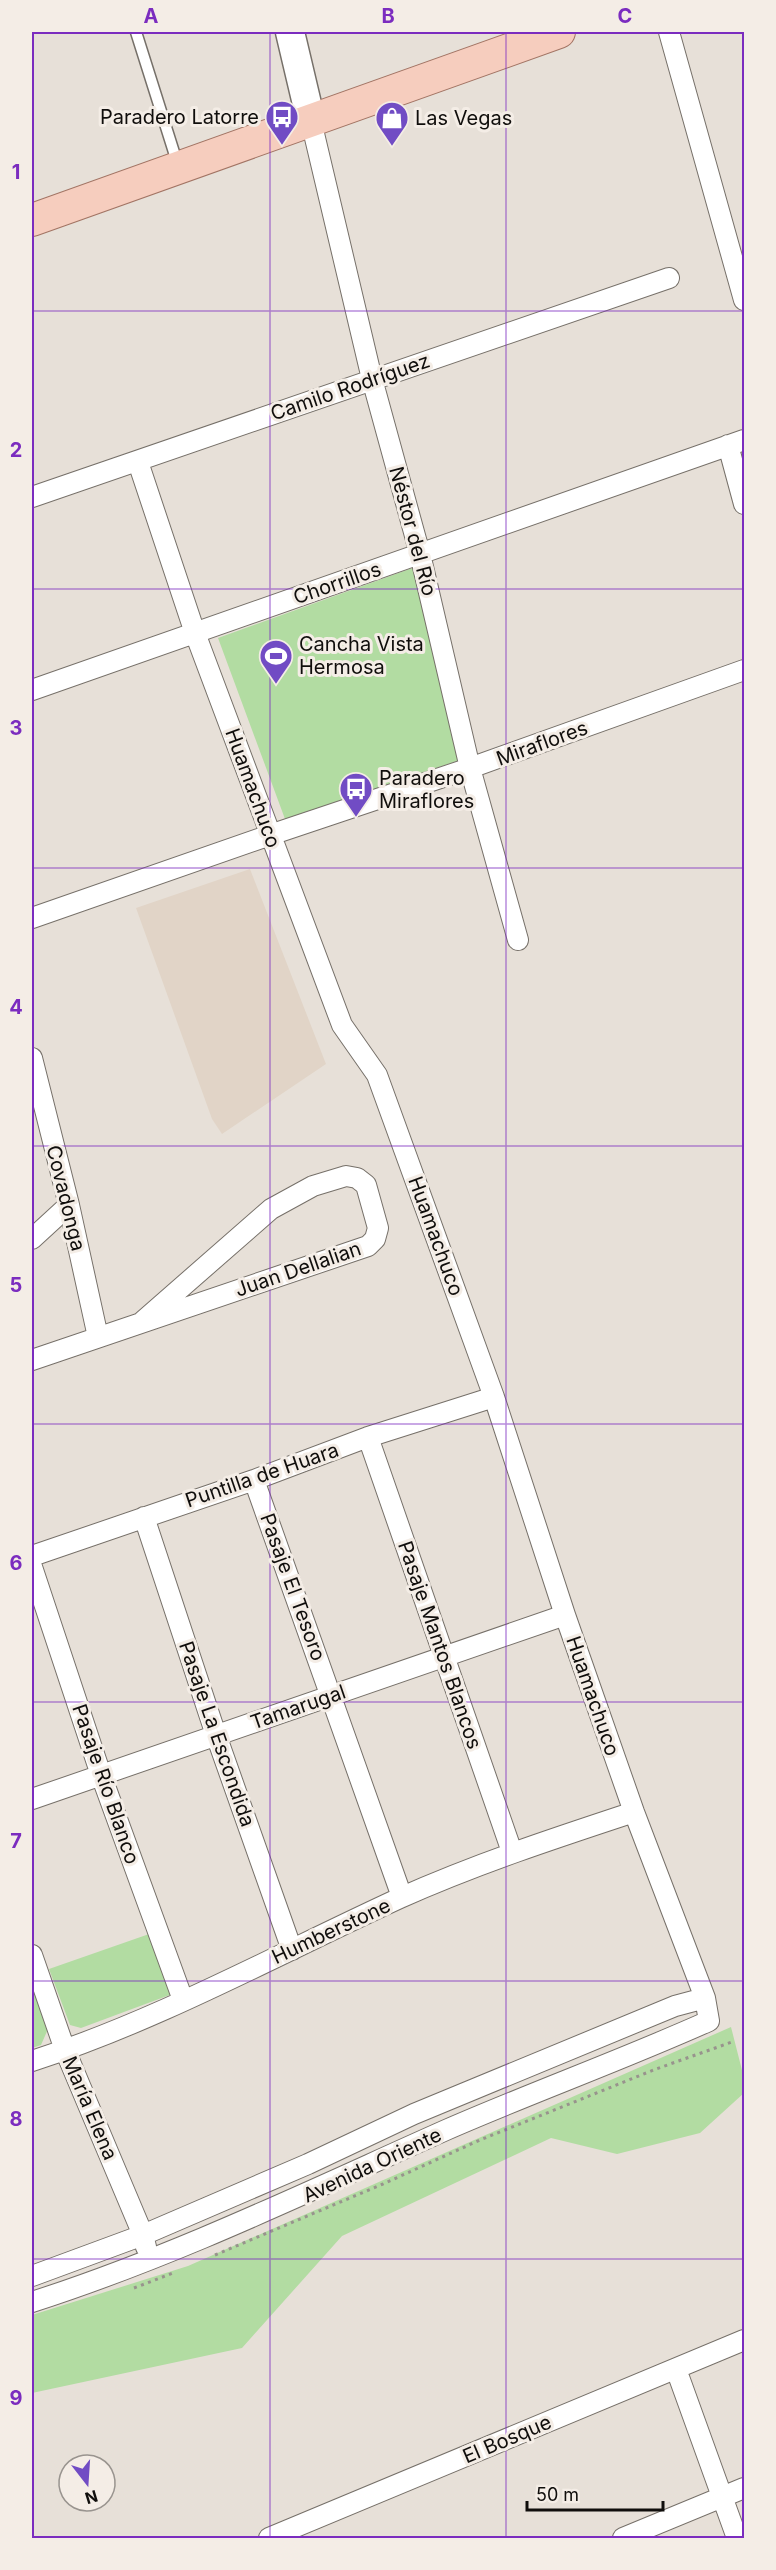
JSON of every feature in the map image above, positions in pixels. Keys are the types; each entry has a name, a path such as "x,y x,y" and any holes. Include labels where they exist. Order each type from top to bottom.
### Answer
{"main road":[{"path":"32,220 560,32"}],"street":[{"path":"290,32 311,121"},
{"path":"669,32 744,300"},
{"name":"Néstor del Río","path":"311,121 372,379 420,554 470,768 518,940"},
{"name":"Camilo Rodríguez","path":"32,497 669,278"},
{"path":"736,442 744,504"},
{"name":"Chorrillos","path":"32,690 736,442"},
{"name":"Huamachuco","path":"138,462 195,633 342,1025 377,1075 494,1397 565,1616 634,1812 705,1998 709,2021"},
{"name":"Miraflores","path":"32,918 470,768 744,670"},
{"name":"Covadonga","path":"32,1058 69,1205 98,1337"},
{"name":"Juan Dellalian","path":"32,1360 368,1246 375,1239 378,1228 366,1185 357,1178 340,1177 313,1186 271,1209 143,1322"},
{"path":"32,1239 69,1205"},
{"name":"Puntilla de Huara","path":"32,1556 254,1480 368,1437 494,1397"},
{"name":"Pasaje Mantos Blancos","path":"368,1437 512,1852"},
{"name":"Pasaje El Tesoro","path":"254,1480 402,1897"},
{"name":"Pasaje La Escondida","path":"144,1517 216,1735 292,1950"},
{"name":"Pasaje Río Blanco","path":"32,1568 101,1775 183,2000"},
{"name":"Tamarugal","path":"32,1799 565,1616"},
{"name":"Humberstone","path":"32,2061 65,2050 183,2000 402,1897 512,1852 634,1812"},
{"name":"María Elena","path":"32,1955 65,2050 143,2235 149,2261"},
{"name":"Avenida Oriente","path":"32,2276 143,2235 261,2185 425,2109 675,2006 705,1998"},
{"name":"Avenida Oriente","path":"32,2302 149,2261 270,2211 446,2130 709,2021"},
{"name":"El Bosque","path":"269,2538 744,2340"},
{"path":"676,2369 736,2538"},
{"path":"624,2538 744,2488"}],"lane":[{"path":"136,32 179,168"}],"path":[{"path":"209,2258 480,2140 656,2069 732,2042"},
{"path":"132,2288 177,2271"}],"shaded area":[{"path":"250,869 326,1064 222,1134 212,1119 136,908"}],"green space":[{"path":"418,566 463,759 285,819 218,638"},
{"path":"152,1933 175,1993 81,2028 70,2025 49,1969"},
{"path":"32,1980 48,2029 41,2045 32,2048"},
{"path":"731,2027 744,2078 744,2093 700,2133 617,2154 551,2138 342,2236 242,2348 32,2393 32,2315 188,2266"}],"place":[{"name":"Paradero Latorre","path":"282,146"},
{"name":"Las Vegas","path":"392,147"},
{"name":"Cancha Vista Hermosa","path":"276,685"},
{"name":"Paradero Miraflores","path":"356,818"}]}
